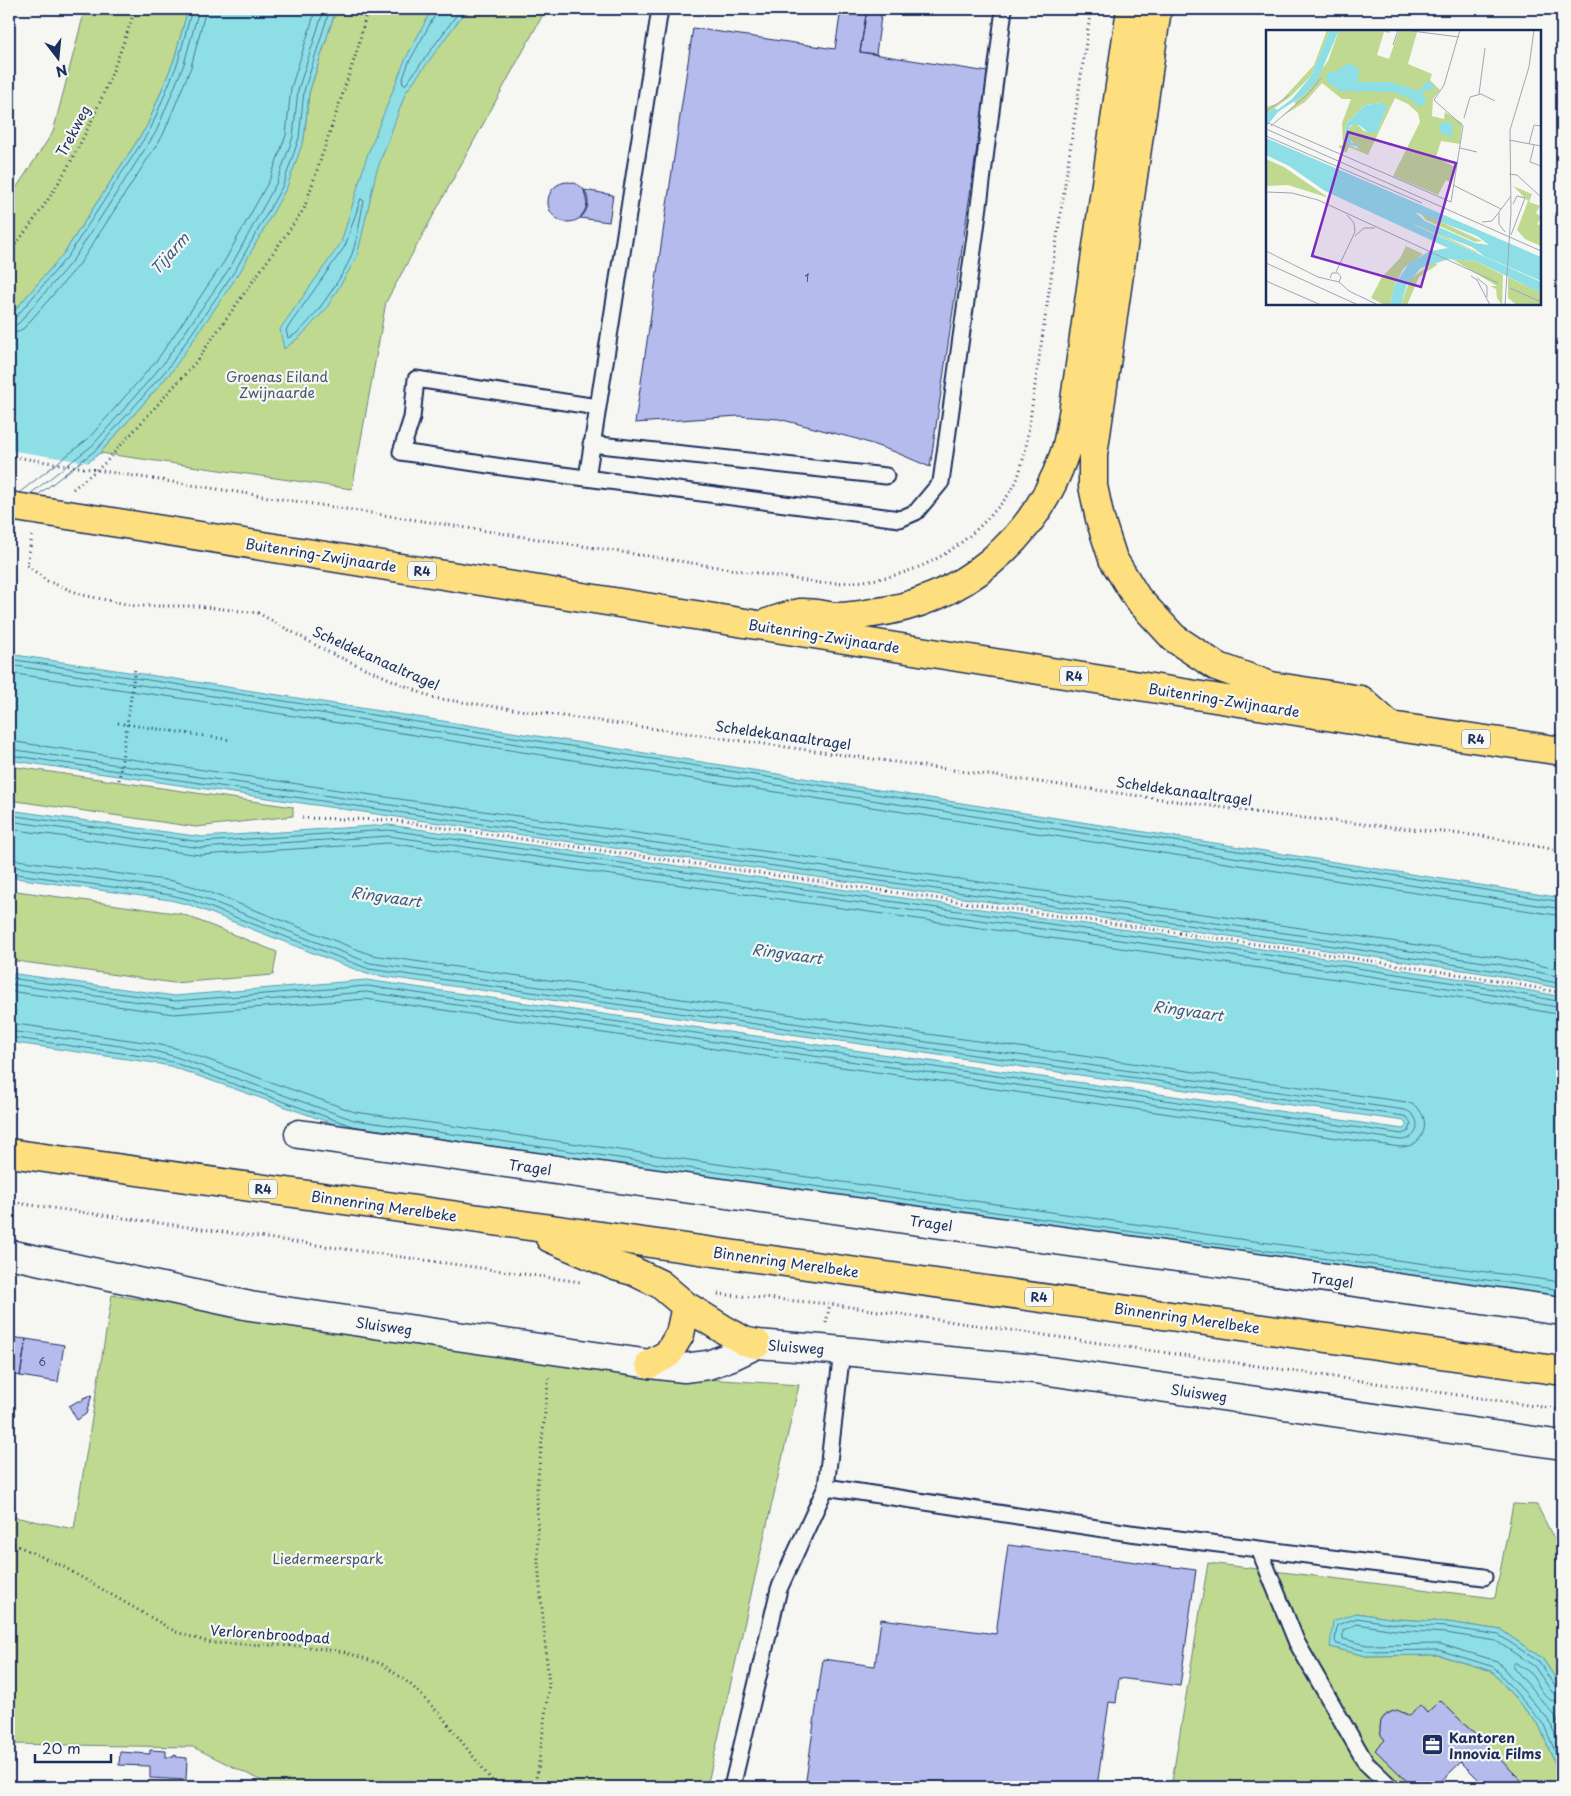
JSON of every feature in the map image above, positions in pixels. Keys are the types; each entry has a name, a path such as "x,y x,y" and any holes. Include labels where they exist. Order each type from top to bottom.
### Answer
{"highway":[{"path":"757,625 800,613 840,617 874,613 908,606 946,591 979,572 1010,546 1035,514 1049,491 1064,454 1073,414 1131,9"},
{"path":"1157,9 1093,455 1094,486 1100,519 1113,559 1137,598 1174,638 1216,666 1270,686 1361,700 1390,726"},
{"name":"Buitenring-Zwijnaarde","path":"9,506 1390,726 1562,751"},
{"name":"Binnenring Merelbeke","path":"9,1153 1562,1371"},
{"name":"R4","path":"516,1224 615,1266 633,1271 660,1284 686,1306 744,1341 757,1344"},
{"path":"650,1364 668,1354 680,1334 686,1306"}],"street":[{"name":"Tragel","path":"300,1134 1562,1311"},
{"name":"Sluisweg","path":"9,1254 250,1306 650,1364 684,1368 708,1365 757,1344 842,1351 1035,1369 1562,1445"}],"lane":[{"path":"587,478 660,9"},
{"path":"597,407 416,379 412,418 401,452 900,519 916,512 941,482 975,239 1004,9"},
{"path":"591,444 886,476"},
{"path":"732,1787 779,1589 826,1487 842,1351"},
{"path":"826,1487 1120,1531 1484,1577"},
{"path":"1259,1549 1297,1643 1366,1763 1391,1787"}],"path":[{"name":"Trekweg","path":"9,252 33,222 98,109 122,49 135,9"},
{"path":"65,494 104,464 195,363 304,209 358,48 367,9"},
{"path":"9,456 820,583 852,583 890,577 926,565 955,548 979,528 1004,501 1016,482 1024,453 1091,9"},
{"name":"Scheldekanaaltragel","path":"33,528 27,565 47,581 83,595 135,606 197,606 258,613 330,653 433,698 1284,816 1482,836 1562,851"},
{"path":"119,780 135,669"},
{"path":"118,723 230,740"},
{"path":"302,818 389,820 1332,955 1495,980 1562,993"},
{"path":"9,1202 585,1282"},
{"path":"712,1294 830,1304 1562,1410"},
{"path":"534,1787 549,1685 538,1564 536,1487 552,1351"},
{"name":"Verlorenbroodpad","path":"9,1542 62,1566 176,1632 211,1643 302,1646 344,1652 382,1664 410,1684 440,1714 497,1787"}],"green space":[{"path":"85,9 188,9 174,60 147,126 64,253 9,317 9,199 53,132"},
{"name":"Groenas Eiland Zwijnaarde","path":"336,9 546,9 386,302 352,489 100,453 172,371 304,139 309,93"},
{"path":"9,766 293,807 293,816 196,827 9,800"},
{"path":"9,890 182,914 277,952 273,975 174,983 9,960"},
{"name":"Liedermeerspark","path":"112,1295 659,1376 799,1385 707,1787 274,1787 193,1747 9,1744 9,1516 74,1529"},
{"path":"1513,1504 1537,1505 1552,1535 1562,1549 1562,1688 1542,1658 1501,1630 1447,1622 1396,1619 1356,1613 1330,1647 1366,1656 1438,1655 1492,1671 1540,1727 1562,1781 1562,1787 1528,1787 1440,1700 1427,1713 1420,1705 1410,1716 1396,1711 1390,1712 1381,1720 1381,1733 1385,1740 1376,1750 1413,1787 1171,1787 1208,1563 1495,1598"}],"water":[{"name":"Tijarm","path":"188,9 336,9 309,93 304,139 287,187 240,272 172,371 100,453 9,524 9,317 64,253 147,126 174,60"},
{"path":"432,9 467,9 406,92 376,173 357,257 326,309 301,336 284,349 280,329 341,243 367,156 405,60"},
{"path":"9,654 1562,898 1562,989 1496,975 9,760"},
{"name":"Ringvaart","path":"9,810 202,837 389,825 1332,959 1495,984 1562,997 1562,1301 351,1130 170,1066 9,1042 9,973 175,996 366,980 1403,1129 1406,1127 1404,1121 367,974 190,905 170,900 9,877"},
{"path":"1356,1613 1396,1619 1447,1622 1501,1630 1542,1658 1562,1688 1562,1781 1540,1727 1492,1671 1439,1655 1366,1656 1330,1647 1333,1621"}],"pier":[{"path":"9,450 91,463 17,522 9,526"}],"building":[{"path":"841,9 867,9 860,52 988,72 930,467 857,439 779,419 739,416 635,423 693,28 835,49"},
{"path":"867,9 882,9 876,54 860,52"},
{"path":"568,182 582,188 588,202 582,216 568,222 554,216 548,202 554,188"},
{"path":"584,190 613,195 609,222 580,218 587,204"},
{"path":"9,1337 26,1339 20,1376 9,1374"},
{"path":"26,1339 64,1345 58,1382 20,1376"},
{"path":"92,1395 86,1414 77,1420 69,1406 78,1401 83,1401 83,1398"},
{"path":"1008,1545 1196,1570 1180,1686 1119,1678 1116,1703 1109,1702 1097,1787 805,1787 823,1659 875,1666 881,1619 996,1634"},
{"name":"Kantoren Innovia Films","path":"1440,1700 1527,1786 1486,1787 1461,1762 1435,1787 1413,1787 1375,1750 1385,1740 1381,1735 1380,1728 1381,1721 1385,1716 1397,1710 1410,1716 1420,1705 1427,1713"},
{"path":"150,1750 166,1751 166,1757 174,1757 174,1755 187,1758 186,1780 150,1778 150,1766 119,1765 120,1752 150,1754"}],"place":[{"name":"Kantoren Innovia Films","path":"1433,1745"}]}
